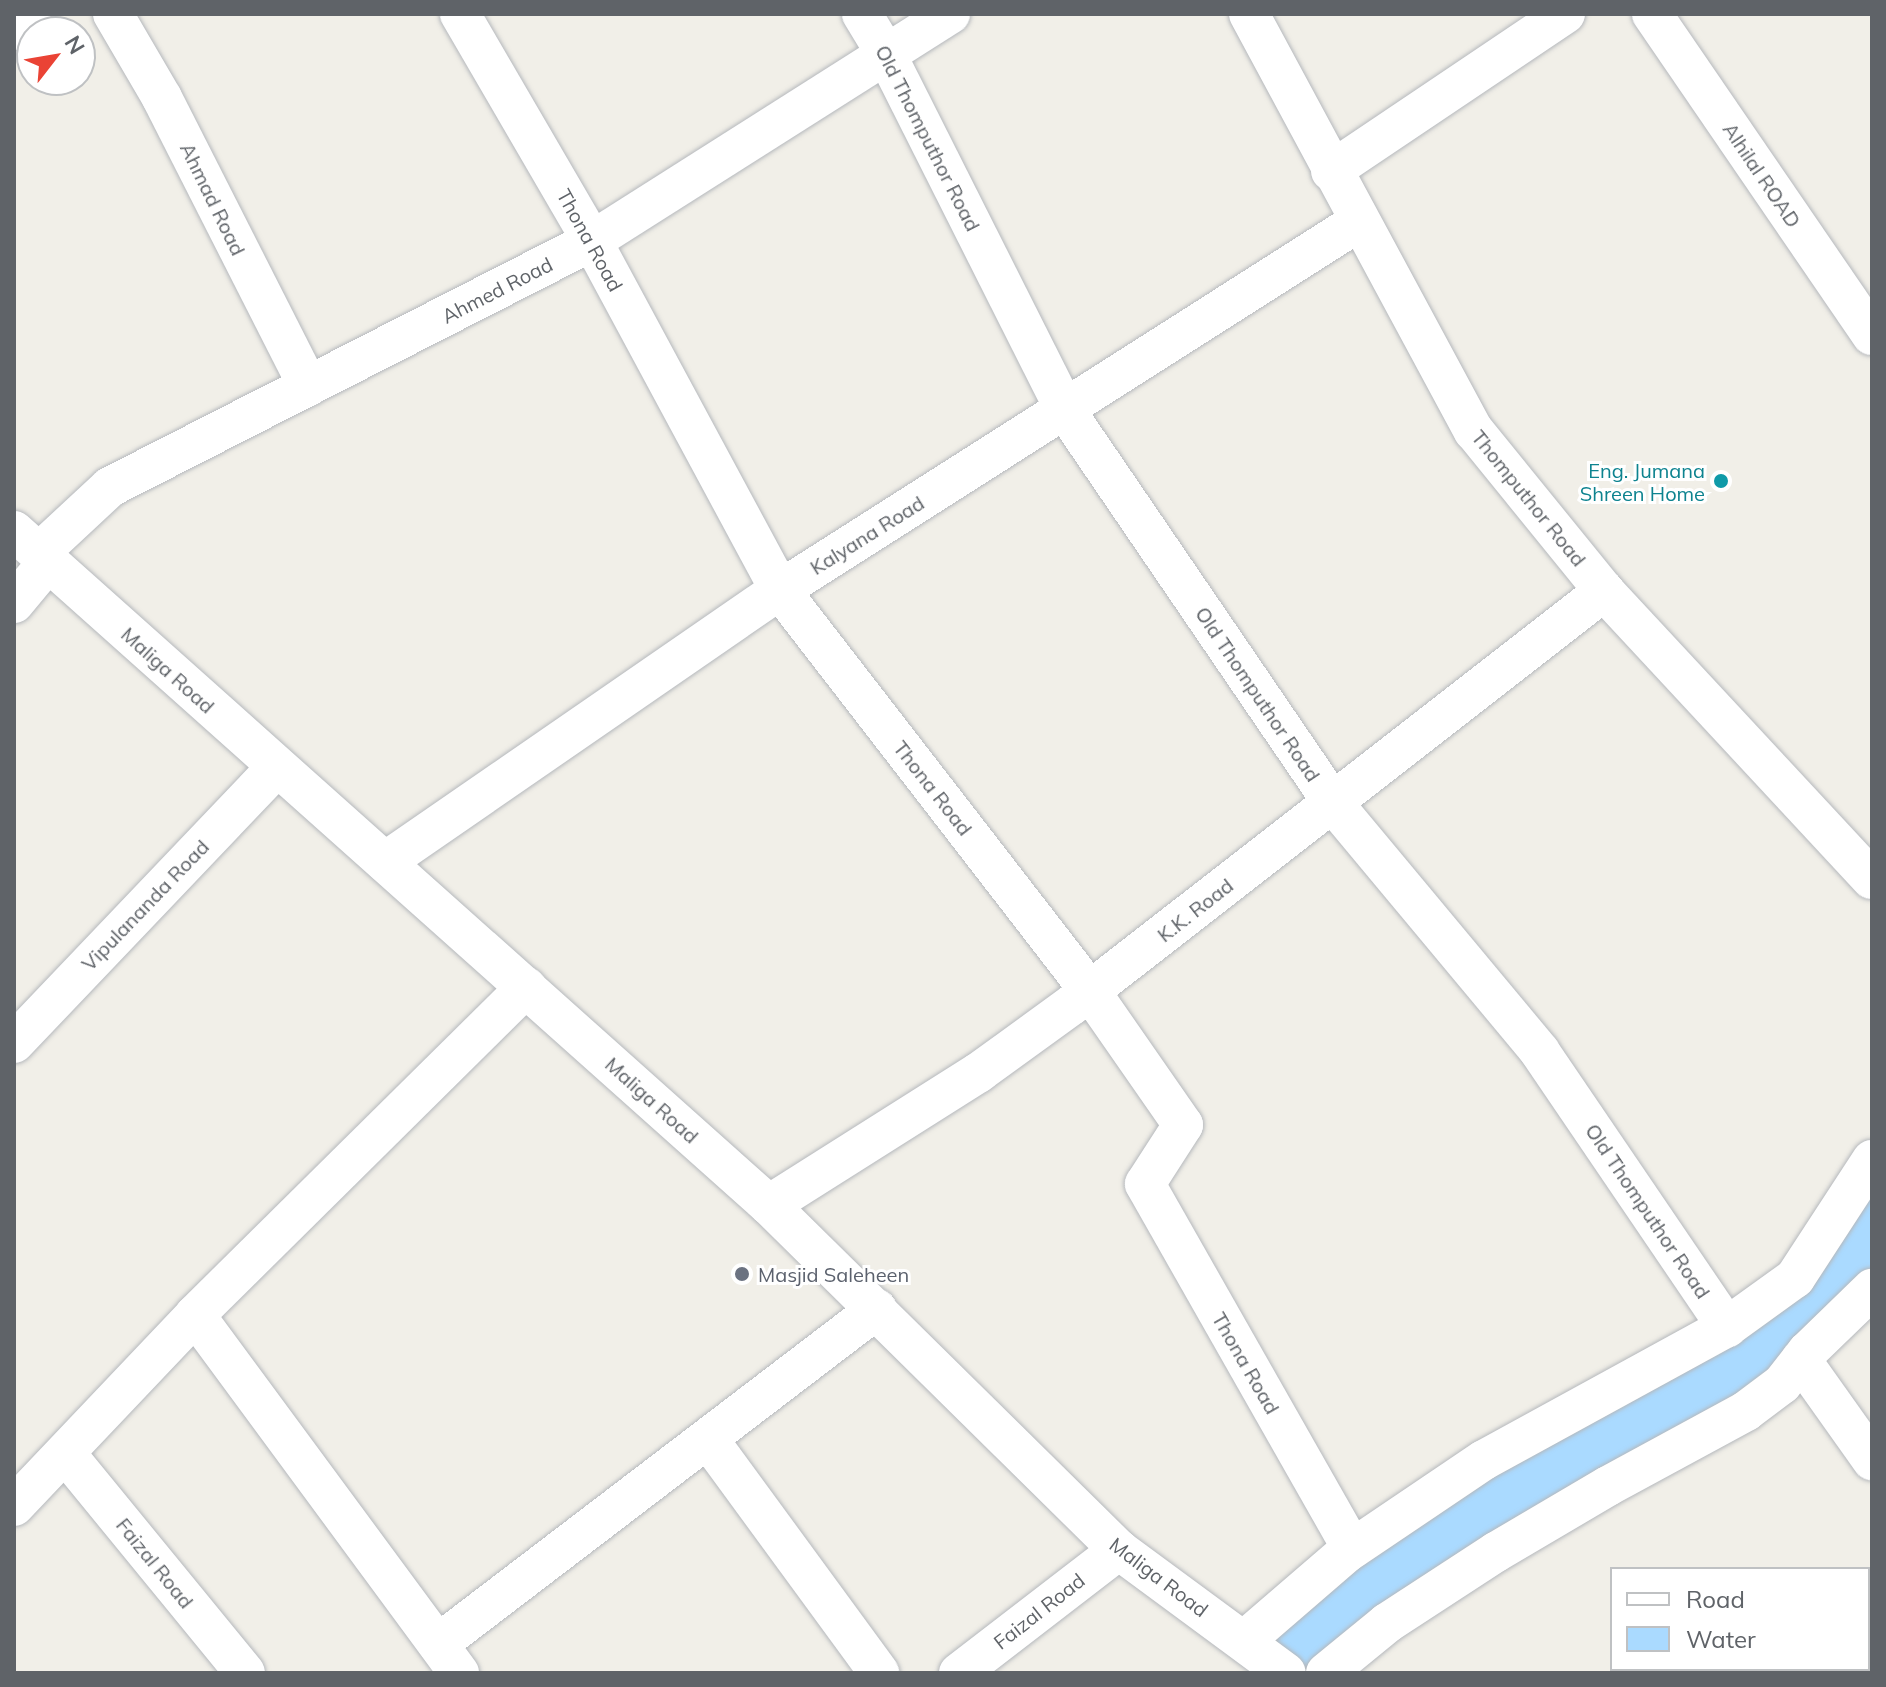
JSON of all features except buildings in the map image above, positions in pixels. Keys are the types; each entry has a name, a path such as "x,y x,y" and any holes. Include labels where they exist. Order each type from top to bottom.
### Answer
{"street":[{"path":"14,30 31,14"},
{"name":"Ahmad Road","path":"113,14 162,98 308,386"},
{"name":"Thona Road","path":"460,14 592,241 780,590 1090,991 1183,1125 1145,1184 1352,1548"},
{"name":"Old Thomputhor Road","path":"862,14 885,52 1065,410 1332,802 1540,1052 1727,1327"},
{"name":"Ahmed Road","path":"14,603 34,549 110,487 592,241 885,52 950,14"},
{"name":"Thomputhor Road","path":"1249,14 1358,222 1474,431 1604,591 1872,879"},
{"path":"1331,171 1565,14"},
{"name":"Alhilal ROAD","path":"1652,14 1872,335"},
{"name":"Kalyana Road","path":"385,862 780,590 1358,222"},
{"name":"Maliga Road","path":"34,549 769,1205 1119,1550 1286,1673"},
{"name":"K.K. Road","path":"769,1205 978,1073 1090,991 1604,591"},
{"name":"Vipulananda Road","path":"14,1043 277,767"},
{"path":"14,1506 195,1315 526,987"},
{"path":"1244,1641 1352,1548 1484,1460 1727,1327 1795,1278 1872,1160"},
{"path":"1326,1673 1387,1623 1496,1552 1608,1486 1746,1411 1782,1384 1801,1360 1872,1289"},
{"path":"195,1315 449,1658 708,1439 877,1309"},
{"path":"1801,1360 1872,1460"},
{"path":"708,1439 879,1673"},
{"name":"Faizal Road","path":"65,1453 245,1673"},
{"name":"Faizal Road","path":"959,1673 1119,1550"}],"water":[{"path":"1872,1160 1872,1289 1807,1352 1319,1673 1290,1673 1244,1641 1352,1548 1727,1327"}],"place":[{"name":"Eng. Jumana Shreen Home","path":"1721,481"},
{"name":"Masjid Saleheen","path":"742,1274"}]}
